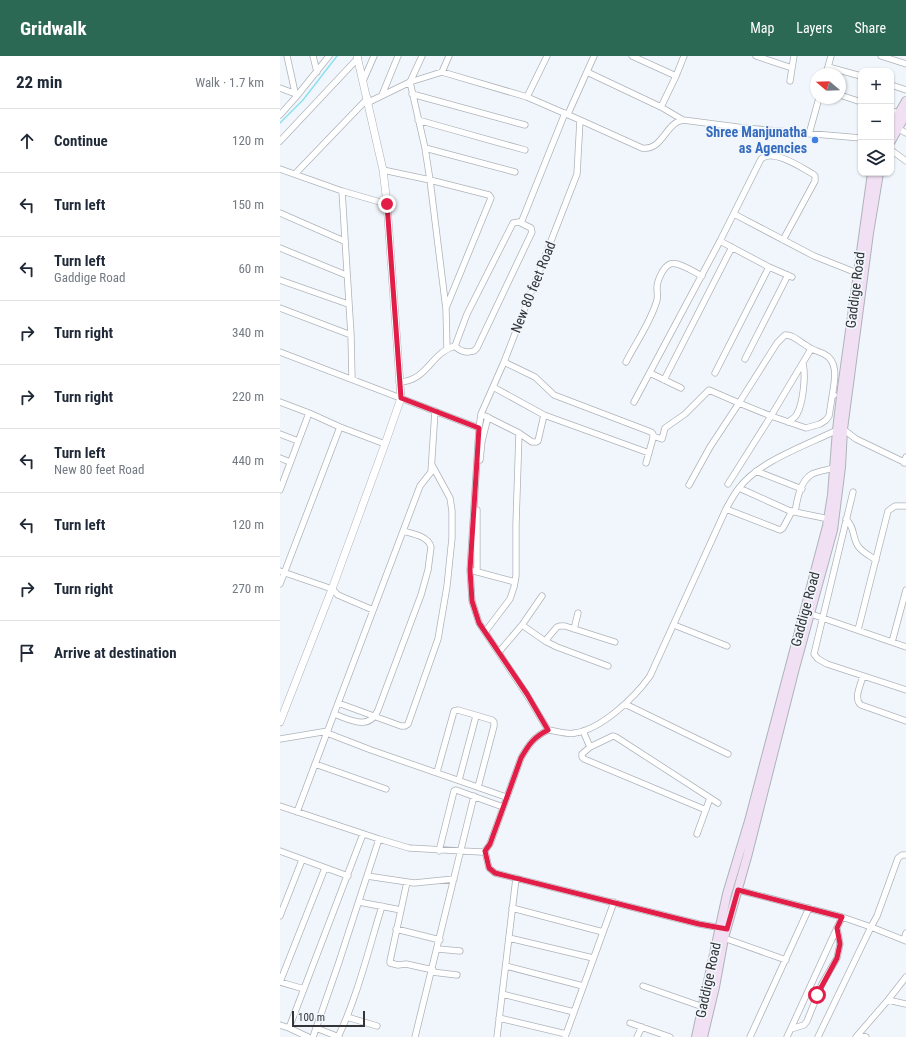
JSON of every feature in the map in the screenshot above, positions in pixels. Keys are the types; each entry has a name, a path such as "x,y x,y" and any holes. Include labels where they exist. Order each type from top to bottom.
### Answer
{"main road":[{"path":"894,128 899,112 906,101"},
{"name":"Gaddige Road","path":"696,1037 726,894 749,821 788,671 834,530 840,483 842,388 872,176"},
{"name":"Gaddige Road","path":"703,1037 715,987 724,938 738,890 793,676 828,519 834,468 869,232 879,176"}],"street":[{"path":"287,56 296,95"},
{"path":"313,56 317,72"},
{"path":"280,115 317,72 328,56"},
{"path":"363,81 374,56"},
{"path":"382,95 398,56"},
{"path":"422,56 410,82 425,148 430,180 446,309 448,349"},
{"path":"442,72 449,56"},
{"path":"526,97 547,56"},
{"path":"521,223 567,113 594,56"},
{"path":"632,56 676,76"},
{"path":"661,107 684,56"},
{"path":"756,56 792,68"},
{"path":"790,81 794,56"},
{"path":"832,56 828,67 858,75"},
{"path":"881,56 906,64"},
{"path":"280,722 332,589 401,398 387,204 383,170 358,57"},
{"path":"280,141 358,57"},
{"path":"295,174 368,100 410,82 442,72 526,97 567,113 647,149 653,147 661,141 674,123 683,120"},
{"path":"587,72 661,107 683,120 745,128 858,138"},
{"path":"894,86 906,90"},
{"path":"280,88 296,95"},
{"path":"412,94 525,125"},
{"path":"846,97 858,101"},
{"path":"809,134 817,104"},
{"path":"418,120 525,150"},
{"name":"New 80 feet Road","path":"548,730 479,623 472,601 470,570 481,414 504,362 577,174 580,120"},
{"path":"894,128 906,133"},
{"path":"425,148 515,172"},
{"path":"894,152 906,161"},
{"path":"634,402 702,276 761,159 764,156 781,157 815,176 815,181 783,240"},
{"path":"383,170 489,195 491,198 446,309"},
{"path":"281,171 295,174 342,191 387,204"},
{"path":"342,191 346,275 351,335 352,379"},
{"path":"280,213 344,241"},
{"path":"734,214 814,256 857,273"},
{"path":"400,382 408,382 415,379 442,351 455,346 467,314 511,225 515,221 531,228 532,232 477,348 474,351 466,352 456,348 455,346"},
{"path":"720,241 769,267 790,276 744,359"},
{"path":"664,380 732,247"},
{"path":"280,248 346,275"},
{"path":"626,362 647,323 658,296 658,280 666,268 670,264 677,264 702,276"},
{"path":"714,373 769,267"},
{"path":"280,280 348,304"},
{"path":"280,308 351,335"},
{"path":"504,362 535,377 554,395 651,432 653,436 662,439 665,428 685,414 709,390 738,403 771,416 806,428 820,424 829,416 832,397 835,369 830,357 811,349 790,335 782,336 738,403 710,447 689,485"},
{"path":"728,484 811,349"},
{"path":"280,352 479,428"},
{"path":"788,422 794,418 803,394 803,364"},
{"path":"650,373 681,388"},
{"path":"493,387 544,415 649,453"},
{"path":"832,397 842,388"},
{"path":"280,402 309,412 340,427 385,444"},
{"path":"297,812 420,486 429,477 432,465 435,411"},
{"path":"280,487 309,412"},
{"path":"481,414 519,433 532,442 538,441 544,415"},
{"path":"477,572 477,511 479,471 482,441 488,417"},
{"path":"280,584 282,571 340,427"},
{"path":"727,929 699,924 491,871 487,864 485,851 490,844 515,772 528,746 537,736 548,730 568,734 583,731 605,720 641,689 650,676 726,509 739,488 756,471 766,464 840,430 856,439 905,461"},
{"path":"485,632 510,599 515,582 519,433"},
{"path":"280,434 298,441"},
{"path":"646,463 653,436"},
{"path":"280,458 290,462"},
{"path":"338,703 401,726 408,724 438,639 447,586 452,538 452,511 450,498 432,465"},
{"path":"726,509 780,530 783,528 793,511 807,479 813,474 834,468"},
{"path":"756,471 802,489"},
{"path":"739,488 793,511 828,519"},
{"path":"853,492 814,651 816,657 822,662 906,690"},
{"path":"858,630 888,511 895,506 906,506"},
{"path":"846,519 852,525 857,545 861,550 876,560"},
{"path":"334,714 363,723 372,720 376,716 422,595 431,547 428,540 403,531"},
{"path":"470,570 515,582"},
{"path":"282,571 332,589 338,595 373,610"},
{"path":"892,642 906,590"},
{"path":"499,652 522,625 542,596"},
{"path":"574,629 578,613"},
{"path":"808,613 906,647"},
{"path":"522,625 545,641 575,655 608,666"},
{"path":"674,625 727,646"},
{"path":"545,641 557,627 560,626 615,642"},
{"path":"863,676 857,698 858,703 906,721"},
{"path":"625,704 728,754"},
{"path":"437,772 454,711 458,710 492,720 494,724 478,787"},
{"path":"459,780 476,716"},
{"path":"583,731 590,747"},
{"path":"280,739 327,732 371,750 437,772 506,798"},
{"path":"706,810 584,759 582,754 590,747 613,736 616,737 718,803"},
{"path":"315,764 386,789"},
{"path":"439,850 453,792 456,790 503,807"},
{"path":"416,1037 474,796"},
{"path":"697,834 710,798"},
{"path":"280,806 409,848 485,851"},
{"path":"289,1028 363,834"},
{"path":"313,1037 368,876 379,839"},
{"path":"280,851 348,876"},
{"path":"818,1037 876,916 898,858 902,854 906,855"},
{"path":"280,916 302,860"},
{"path":"304,989 280,982 326,868"},
{"path":"368,876 414,883 454,879"},
{"path":"497,1037 516,878"},
{"path":"407,882 390,963 398,965 406,964 432,971 457,975"},
{"path":"738,890 842,917 905,940 906,933"},
{"path":"359,902 401,910"},
{"path":"499,1018 565,1036 614,902"},
{"path":"316,1028 338,1037 347,1017 382,906"},
{"path":"512,908 603,932"},
{"path":"750,1037 809,908"},
{"path":"787,1037 842,917"},
{"path":"791,1029 804,1025 807,1021 822,984 837,958 840,944 837,928"},
{"path":"396,929 440,940"},
{"path":"509,938 593,958"},
{"path":"724,938 786,960"},
{"path":"438,948 460,951"},
{"path":"506,966 583,986"},
{"path":"857,1036 906,977"},
{"path":"643,986 703,1007"},
{"path":"502,994 574,1012"},
{"path":"888,1000 906,1004"},
{"path":"347,1017 377,1026"},
{"path":"630,1022 670,1037"},
{"path":"280,1025 308,1037"},
{"path":"637,1037 642,1027"},
{"path":"857,1036 866,1037"}],"waterway":[{"path":"280,123 303,100 337,56"}],"place":[{"name":"Shree Manjunatha as Agencies","path":"815,140"}],"route":[{"path":"387,204 401,398 479,428 470,570 472,601 479,623 527,694 548,730 537,736 528,746 515,772 490,844 488,849 485,851 489,868 495,873 699,924 727,929 738,890 842,917 837,928 840,944 839,952 817,995"}]}
